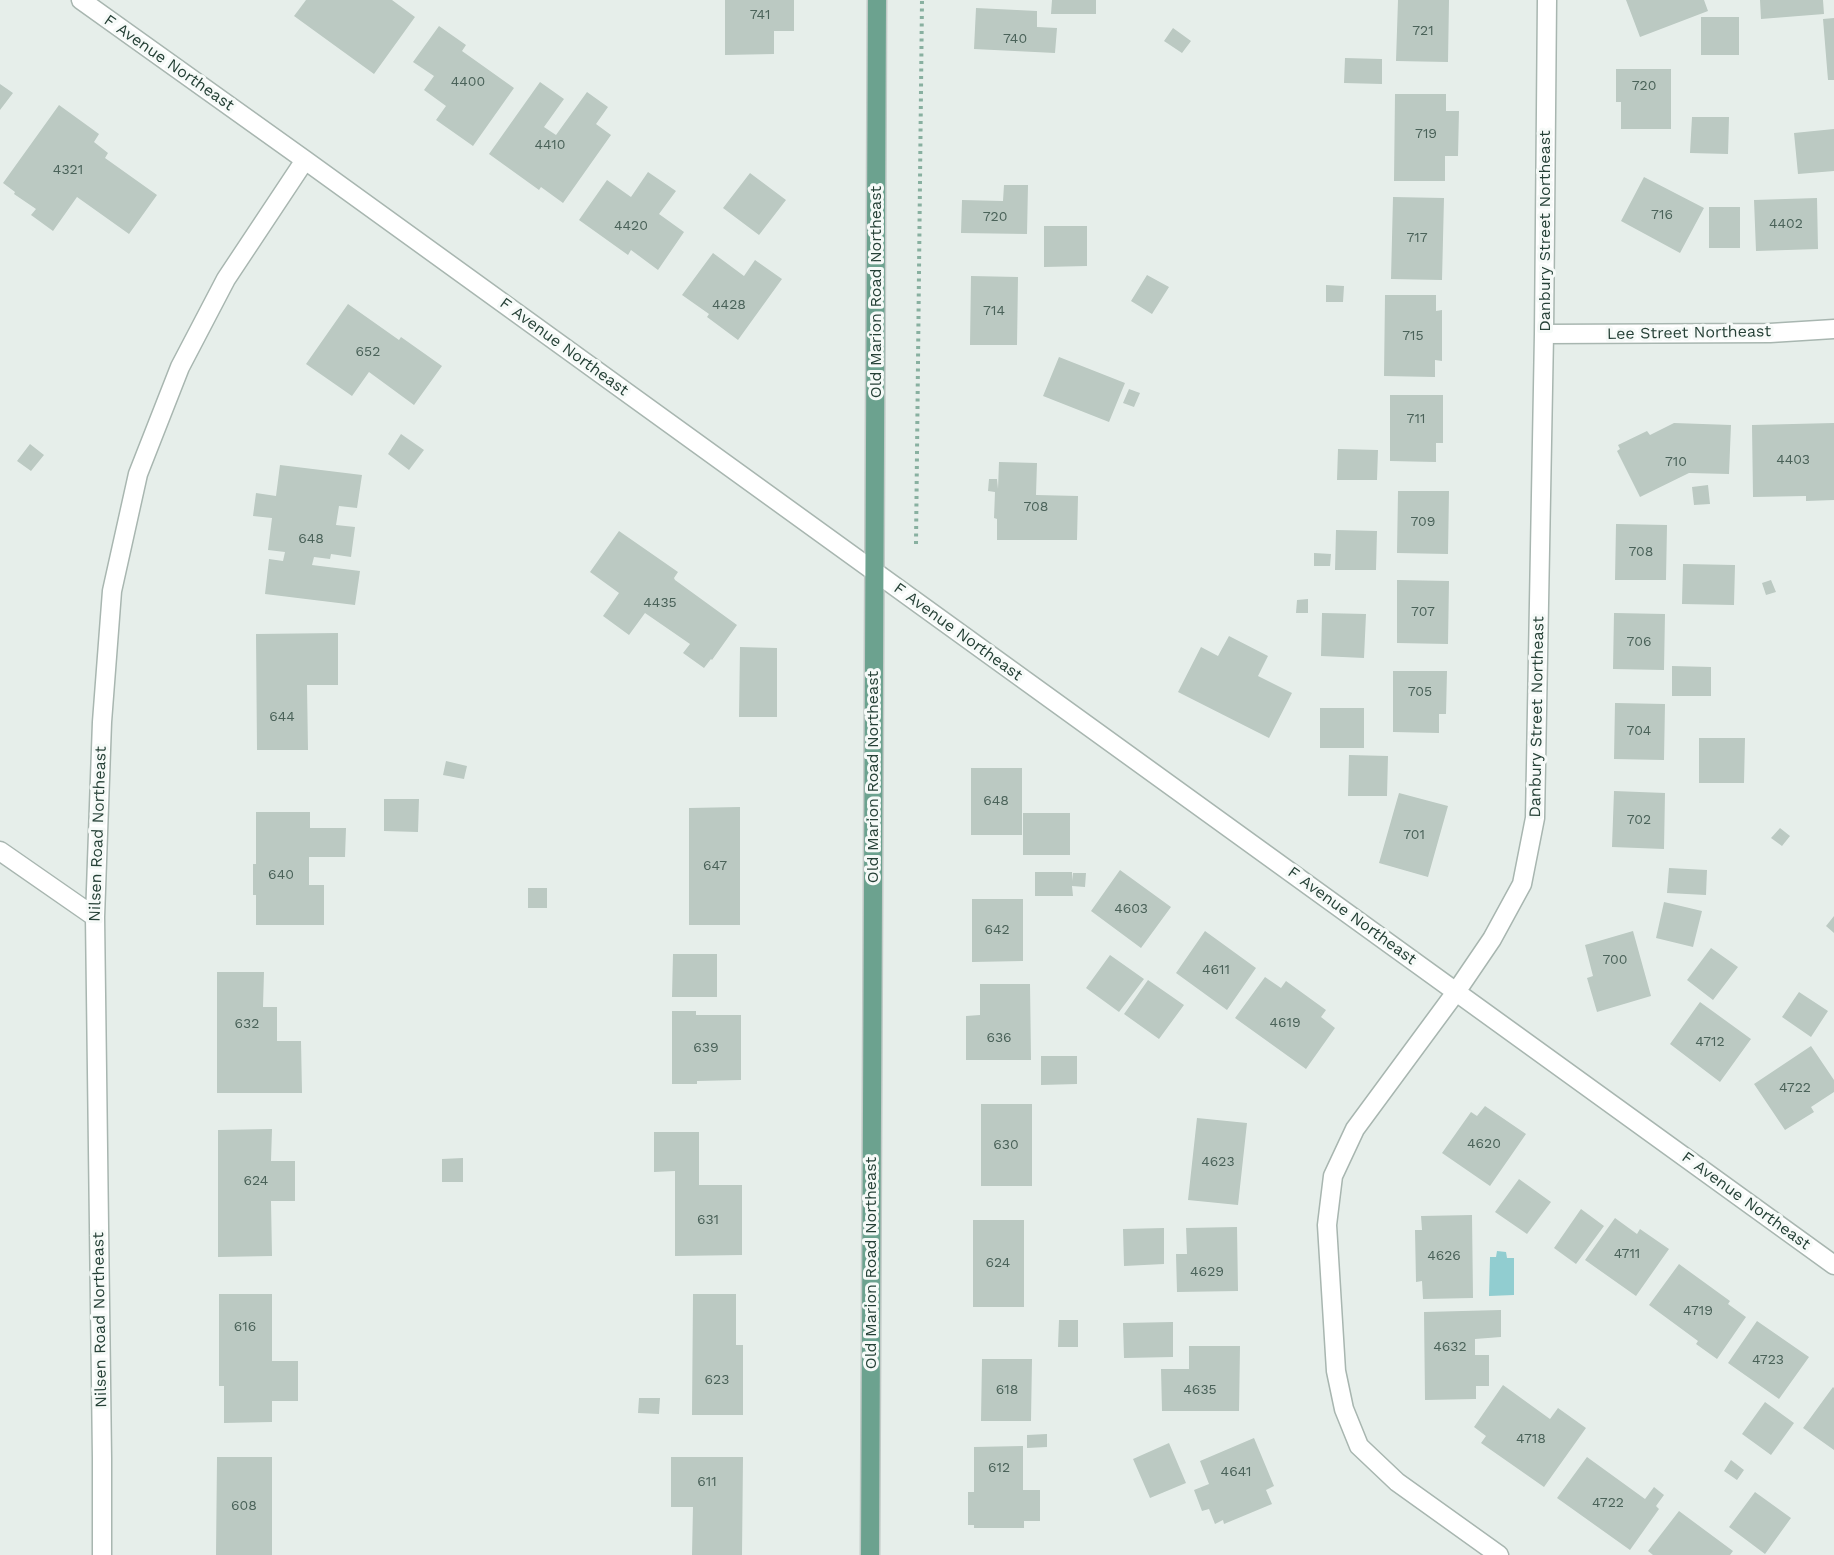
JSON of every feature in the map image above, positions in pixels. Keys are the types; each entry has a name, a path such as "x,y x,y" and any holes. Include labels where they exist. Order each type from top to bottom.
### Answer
{"main road":[{"name":"Old Marion Road Northeast","path":"870,1555 878,0"}],"street":[{"name":"F Avenue Northeast","path":"81,0 1456,992 1832,1258"},
{"name":"Danbury Street Northeast","path":"1498,1555 1397,1482 1359,1446 1344,1409 1336,1371 1327,1225 1333,1176 1354,1129 1456,992 1491,939 1522,884 1535,819 1544,334 1547,0"},
{"name":"Nilsen Road Northeast","path":"102,1555 94,917 102,722 112,591 138,474 180,367 226,279 305,160"},
{"name":"Lee Street Northeast","path":"1544,334 1770,333 1834,329"},
{"path":"0,851 94,917"}],"path":[{"path":"916,544 922,0"}],"water":[{"path":"1497,1251 1506,1252 1507,1258 1514,1258 1514,1295 1489,1296 1490,1257 1496,1257"}],"building":[{"path":"306,0 392,0 415,17 374,74 294,16"},
{"path":"725,0 794,0 794,31 774,31 774,54 725,55"},
{"path":"1052,0 1096,0 1096,14 1051,14"},
{"path":"1398,0 1449,0 1448,62 1396,61"},
{"path":"1626,0 1704,0 1708,11 1640,37"},
{"path":"1760,0 1823,0 1824,14 1761,19"},
{"path":"976,8 1037,11 1037,27 1057,28 1055,53 974,49"},
{"path":"1701,17 1739,17 1739,55 1701,55"},
{"path":"1834,18 1834,80 1828,80 1823,19"},
{"path":"439,26 466,45 462,51 514,88 473,146 436,120 446,106 424,90 434,76 413,62"},
{"path":"1173,28 1191,41 1182,53 1164,41"},
{"path":"1345,58 1382,59 1382,84 1344,83"},
{"path":"1616,69 1671,69 1671,129 1621,129 1621,102 1616,102"},
{"path":"540,82 564,99 544,127 556,135 587,92 608,107 596,124 611,135 563,203 541,187 539,190 489,154"},
{"path":"0,84 13,93 0,110"},
{"path":"1395,94 1446,94 1446,111 1459,111 1458,156 1445,156 1445,181 1394,181"},
{"path":"59,105 99,134 94,142 108,153 105,158 157,195 129,234 77,197 53,231 31,215 36,209 14,194 15,192 3,183"},
{"path":"1692,117 1729,117 1728,154 1690,153"},
{"path":"1834,129 1834,171 1798,174 1794,133"},
{"path":"648,172 676,191 659,214 684,232 658,270 631,250 628,255 579,220 607,180 631,197"},
{"path":"750,173 786,200 759,235 723,208"},
{"path":"1644,177 1704,208 1680,253 1621,221"},
{"path":"1004,185 1028,185 1027,234 961,233 962,200 1003,201"},
{"path":"1393,197 1444,198 1442,280 1391,279"},
{"path":"1817,198 1818,249 1756,251 1754,200"},
{"path":"1709,207 1740,207 1740,248 1709,248"},
{"path":"1044,226 1087,226 1087,266 1044,267"},
{"path":"713,253 744,276 755,260 782,279 738,340 707,317 709,314 682,295"},
{"path":"1147,275 1169,287 1152,314 1131,301"},
{"path":"971,276 1018,277 1017,345 970,345"},
{"path":"1326,285 1344,286 1343,302 1326,302"},
{"path":"1385,295 1436,295 1436,311 1442,310 1442,361 1435,360 1435,377 1384,376"},
{"path":"348,304 399,340 401,337 442,366 414,405 369,372 352,396 306,364"},
{"path":"1059,357 1125,383 1109,422 1043,396"},
{"path":"1129,389 1140,393 1134,407 1123,403"},
{"path":"1390,395 1443,395 1443,443 1436,443 1436,462 1390,461"},
{"path":"1674,423 1731,425 1729,474 1689,473 1640,497 1617,451 1620,449 1618,445 1647,431 1650,435"},
{"path":"1834,423 1834,500 1806,501 1806,496 1753,497 1752,425"},
{"path":"401,434 424,450 409,470 388,454"},
{"path":"30,444 44,455 31,471 17,461"},
{"path":"1338,449 1378,450 1377,480 1337,480"},
{"path":"999,462 1037,463 1036,495 1078,496 1077,540 997,540 997,519 994,518 995,492 988,491 989,479 997,479 998,489"},
{"path":"280,465 362,475 357,508 339,506 336,525 355,527 351,557 331,554 330,559 314,557 312,565 360,571 355,605 265,594 269,559 283,561 285,552 268,550 272,518 253,516 256,493 276,496"},
{"path":"1708,485 1710,504 1694,505 1692,487"},
{"path":"1398,491 1449,491 1448,554 1397,553"},
{"path":"1616,524 1667,525 1666,580 1615,580"},
{"path":"1336,530 1377,531 1376,570 1335,570"},
{"path":"619,531 678,572 675,580 737,625 704,668 683,653 690,644 645,613 629,635 603,616 619,593 590,572"},
{"path":"1314,553 1331,554 1330,566 1314,566"},
{"path":"1683,564 1735,565 1734,605 1682,604"},
{"path":"1397,580 1449,581 1448,644 1397,643"},
{"path":"1771,580 1776,592 1766,595 1762,583"},
{"path":"1308,599 1308,613 1296,613 1297,600"},
{"path":"1322,613 1366,614 1364,658 1321,656"},
{"path":"1614,613 1665,614 1664,670 1613,669"},
{"path":"338,633 338,685 307,685 308,750 257,750 256,634"},
{"path":"1229,636 1268,656 1258,676 1292,693 1269,738 1178,692 1201,647 1218,656"},
{"path":"740,647 777,648 777,717 739,717"},
{"path":"1672,666 1711,667 1711,696 1672,696"},
{"path":"1393,671 1447,671 1446,714 1439,714 1439,733 1393,732"},
{"path":"1615,703 1665,704 1664,760 1614,759"},
{"path":"1320,708 1364,708 1364,748 1320,748"},
{"path":"1699,738 1745,738 1744,783 1699,783"},
{"path":"1349,755 1388,756 1387,796 1348,796"},
{"path":"446,761 467,766 464,779 443,775"},
{"path":"971,768 1022,768 1022,835 971,835"},
{"path":"1614,791 1665,793 1664,849 1612,847"},
{"path":"1399,793 1448,806 1428,877 1379,863"},
{"path":"384,799 419,799 418,832 384,831"},
{"path":"740,807 740,925 689,925 689,808"},
{"path":"256,812 310,812 310,828 346,828 345,857 309,857 309,885 324,885 324,925 256,925 253,864 256,864"},
{"path":"1023,813 1070,813 1070,855 1023,855"},
{"path":"1780,828 1790,836 1782,846 1771,838"},
{"path":"1669,868 1707,870 1706,895 1667,893"},
{"path":"1120,870 1171,907 1141,948 1091,911"},
{"path":"1035,872 1072,872 1072,881 1073,873 1086,873 1085,887 1072,886 1073,896 1035,896"},
{"path":"528,888 547,888 547,908 528,908"},
{"path":"972,899 1023,899 1023,961 972,962"},
{"path":"1664,902 1702,911 1693,947 1656,938"},
{"path":"1834,916 1834,933 1826,926"},
{"path":"1205,931 1256,968 1227,1010 1176,973"},
{"path":"1633,931 1651,996 1597,1012 1587,978 1593,976 1585,945"},
{"path":"1711,948 1738,967 1713,1000 1687,980"},
{"path":"673,954 717,954 717,997 672,997"},
{"path":"1110,955 1144,979 1119,1012 1086,988"},
{"path":"217,972 264,972 263,1007 277,1007 277,1041 301,1041 302,1093 217,1093"},
{"path":"1265,977 1281,988 1286,981 1326,1010 1321,1017 1335,1028 1306,1069 1235,1018"},
{"path":"1148,980 1184,1005 1159,1039 1124,1014"},
{"path":"980,984 1030,984 1031,1060 966,1060 966,1016 980,1015"},
{"path":"1799,992 1828,1011 1811,1037 1782,1017"},
{"path":"1700,1002 1751,1039 1720,1082 1670,1044"},
{"path":"672,1011 696,1011 696,1015 741,1015 741,1080 672,1084"},
{"path":"1811,1046 1834,1080 1834,1092 1811,1107 1814,1112 1785,1130 1754,1084"},
{"path":"1041,1056 1077,1056 1077,1084 1041,1085"},
{"path":"981,1104 1032,1104 1032,1186 981,1186"},
{"path":"1485,1106 1526,1134 1490,1186 1442,1153 1471,1112 1477,1116"},
{"path":"1197,1118 1247,1123 1238,1205 1188,1200"},
{"path":"272,1129 271,1161 295,1161 295,1201 271,1201 272,1256 218,1257 218,1130"},
{"path":"654,1132 699,1132 699,1185 742,1185 742,1255 675,1256 675,1171 654,1172"},
{"path":"463,1158 463,1182 442,1182 442,1159"},
{"path":"1519,1179 1551,1202 1527,1234 1495,1212"},
{"path":"1581,1209 1604,1226 1576,1264 1554,1248"},
{"path":"1472,1215 1473,1298 1423,1299 1422,1281 1416,1282 1415,1230 1422,1230 1421,1216"},
{"path":"1615,1218 1637,1234 1640,1229 1669,1249 1636,1296 1585,1260"},
{"path":"973,1220 1024,1220 1024,1307 973,1307"},
{"path":"1237,1227 1238,1291 1177,1292 1176,1254 1187,1254 1186,1228"},
{"path":"1164,1228 1164,1264 1124,1266 1123,1229"},
{"path":"1679,1264 1730,1301 1728,1304 1746,1317 1717,1359 1696,1344 1698,1341 1649,1305"},
{"path":"219,1294 272,1294 272,1361 298,1361 298,1401 272,1401 272,1422 224,1423 224,1386 219,1386"},
{"path":"693,1294 736,1294 736,1345 743,1345 743,1415 692,1415"},
{"path":"1501,1310 1501,1337 1475,1339 1475,1355 1489,1355 1489,1386 1476,1386 1476,1399 1425,1400 1424,1312"},
{"path":"1059,1320 1078,1320 1078,1347 1058,1347"},
{"path":"1757,1321 1809,1357 1779,1399 1728,1363"},
{"path":"1173,1322 1173,1357 1124,1358 1123,1323"},
{"path":"1189,1346 1240,1346 1239,1411 1162,1411 1161,1369 1189,1369"},
{"path":"982,1359 1032,1359 1031,1421 981,1421"},
{"path":"1503,1385 1550,1419 1558,1408 1586,1428 1544,1487 1481,1443 1486,1436 1474,1427"},
{"path":"1834,1388 1834,1450 1803,1428"},
{"path":"639,1398 660,1398 659,1414 638,1413"},
{"path":"1765,1402 1794,1423 1771,1455 1742,1434"},
{"path":"1047,1434 1047,1447 1027,1448 1027,1435"},
{"path":"1254,1438 1274,1486 1266,1490 1272,1504 1224,1524 1223,1520 1215,1524 1209,1509 1202,1511 1194,1490 1209,1484 1200,1461"},
{"path":"1169,1443 1186,1483 1150,1498 1133,1459"},
{"path":"1023,1446 1023,1490 1040,1490 1040,1521 1024,1521 1024,1528 974,1528 974,1525 968,1525 968,1492 974,1492 974,1447"},
{"path":"217,1457 272,1457 272,1555 216,1555"},
{"path":"671,1457 743,1457 742,1555 692,1555 693,1507 671,1507"},
{"path":"1587,1457 1645,1499 1654,1487 1664,1495 1656,1506 1659,1509 1630,1550 1557,1498"},
{"path":"1731,1460 1744,1470 1737,1480 1724,1471"},
{"path":"1755,1492 1791,1518 1765,1554 1729,1527"},
{"path":"1679,1511 1733,1551 1730,1555 1653,1555 1648,1551"}]}
